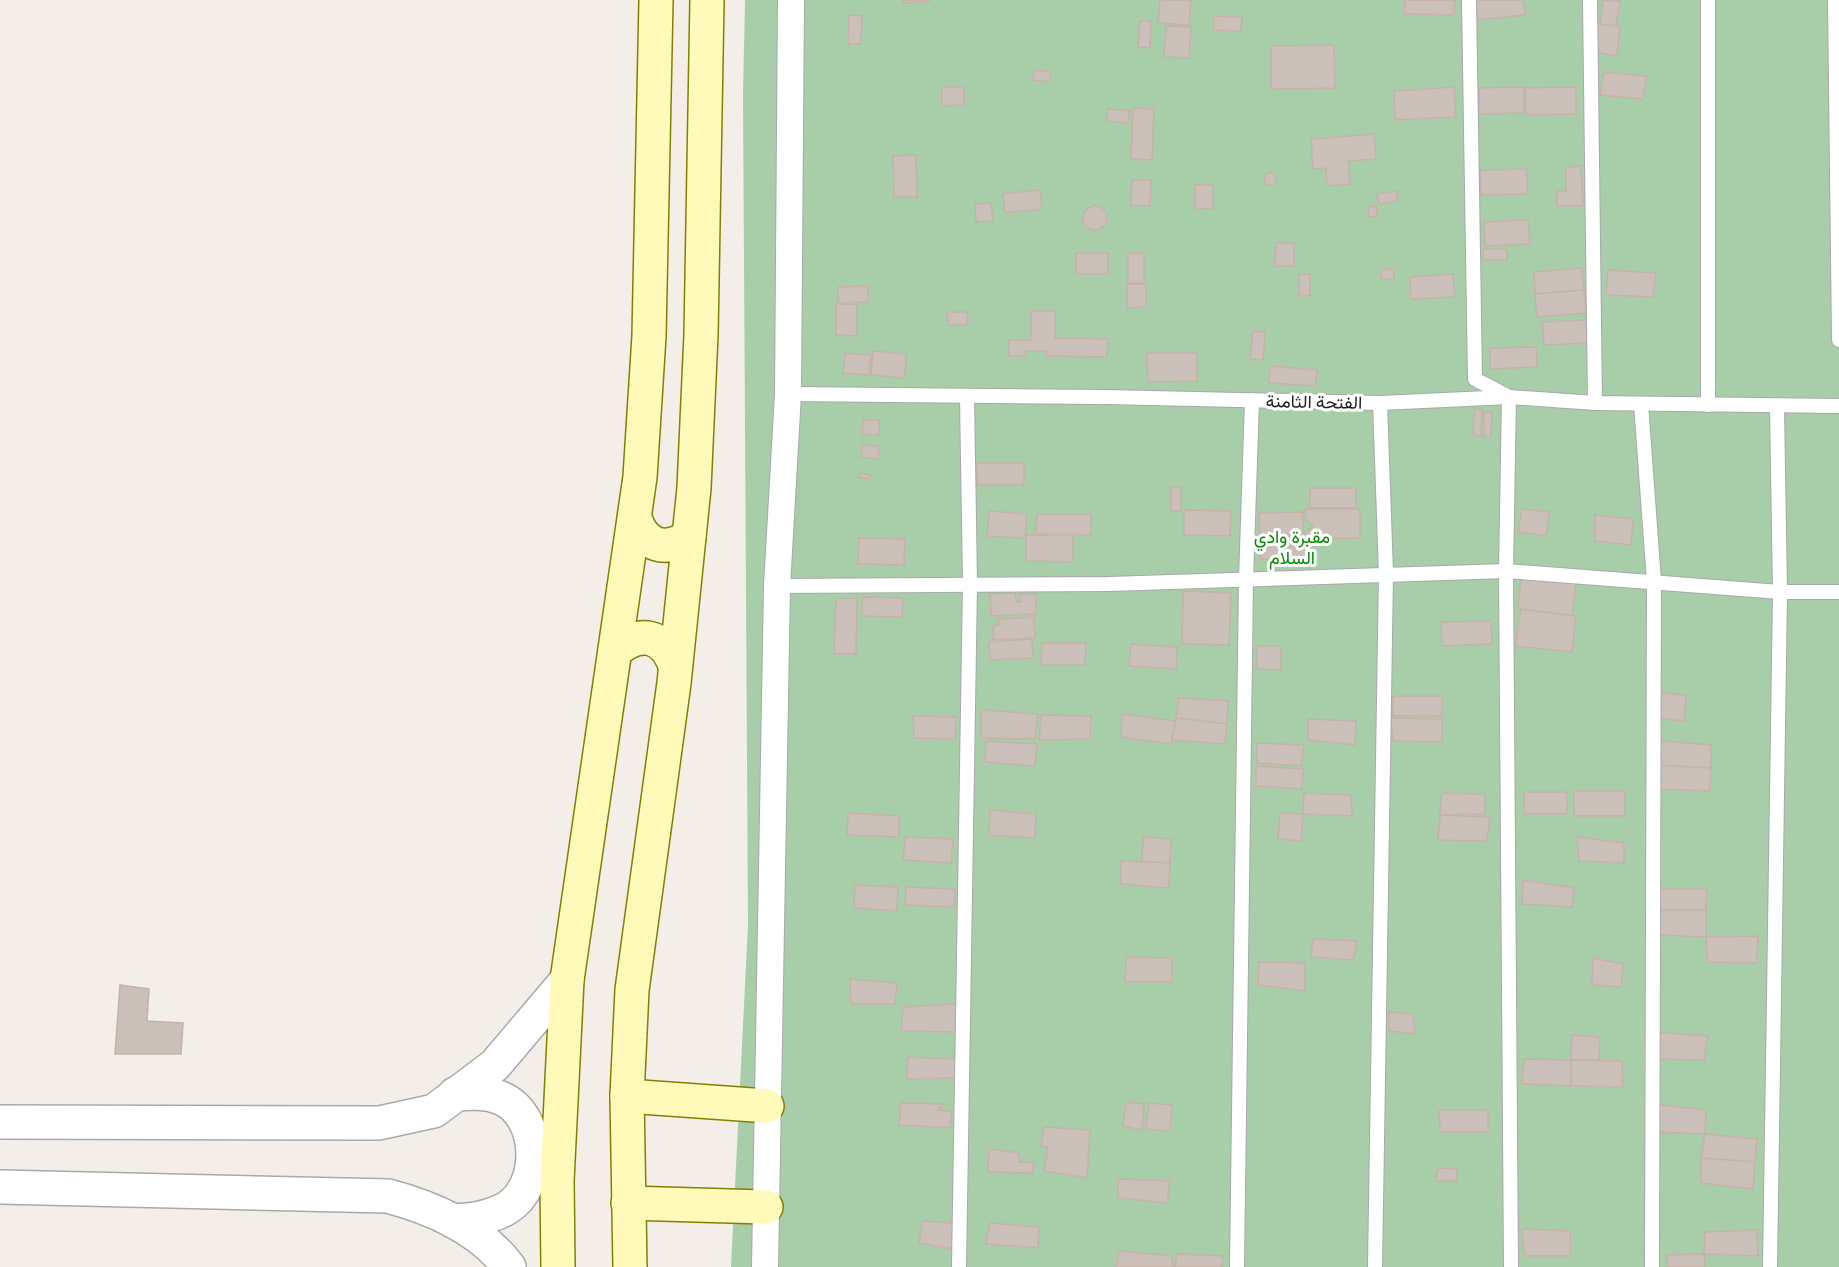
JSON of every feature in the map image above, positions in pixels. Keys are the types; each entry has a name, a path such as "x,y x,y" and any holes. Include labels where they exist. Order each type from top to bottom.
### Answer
{"main road":[{"path":"558,1267 557,1181 567,980 640,477 649,336 656,0"},
{"path":"630,1267 627,1096 632,990 675,665 689,536 701,335 707,0"},
{"path":"635,518 639,531 650,541 663,546 677,544 689,536"},
{"path":"615,651 627,641 642,637 658,641 670,651 675,665"},
{"path":"627,1096 767,1106"},
{"path":"628,1203 766,1207"}],"street":[{"path":"765,1267 777,586 788,394 791,0"},
{"path":"0,1122 380,1123 434,1111 495,1065 567,980"},
{"path":"453,1221 479,1219 507,1208 522,1193 531,1172 532,1149 527,1122 509,1103 481,1093 455,1094"},
{"path":"0,1187 388,1196 423,1205 453,1221 499,1254 509,1267"}],"lane":[{"path":"1469,0 1475,379 1509,397 1506,570 1511,1267"},
{"path":"1590,0 1595,403"},
{"path":"1708,0 1708,405"},
{"path":"1835,0 1839,340"},
{"name":"الفتحة الثامنة","path":"788,394 1380,403 1509,397 1595,403 1839,406"},
{"path":"959,1267 970,583 967,397"},
{"path":"1237,1267 1246,581 1252,400"},
{"path":"1375,1267 1386,573 1380,403"},
{"path":"1641,404 1654,581 1652,1267"},
{"path":"1770,1267 1780,592 1777,406"},
{"path":"777,586 1246,581 1386,573 1506,570 1780,592 1839,592"}],"green space":[{"name":"مقبرة وادي السلام","path":"745,0 1839,0 1839,1267 731,1267 748,925 743,96"}],"building":[{"path":"903,0 929,0 929,2 903,3"},
{"path":"1160,0 1191,0 1189,25 1158,23"},
{"path":"1405,0 1455,0 1454,15 1404,14"},
{"path":"1475,0 1523,0 1525,15 1477,20"},
{"path":"1603,0 1620,1 1616,26 1600,25"},
{"path":"849,15 862,16 861,44 848,44"},
{"path":"1214,16 1242,17 1241,31 1213,30"},
{"path":"1140,21 1151,21 1150,48 1138,47"},
{"path":"1597,24 1620,26 1617,56 1594,52"},
{"path":"1166,26 1191,27 1189,58 1164,57"},
{"path":"1334,45 1335,88 1271,89 1271,46"},
{"path":"1035,70 1051,72 1050,82 1033,80"},
{"path":"1604,72 1647,76 1643,99 1600,95"},
{"path":"942,87 964,87 964,105 942,106"},
{"path":"1454,87 1456,117 1395,120 1394,91"},
{"path":"1524,87 1524,113 1479,114 1479,88"},
{"path":"1576,87 1576,114 1526,115 1525,88"},
{"path":"1133,108 1154,109 1152,160 1131,159"},
{"path":"1108,109 1130,111 1128,123 1107,121"},
{"path":"1374,134 1376,159 1348,161 1350,184 1327,186 1326,168 1313,169 1311,139"},
{"path":"916,155 917,197 894,197 893,156"},
{"path":"1581,166 1583,206 1557,206 1557,191 1566,191 1566,167"},
{"path":"1527,169 1527,194 1481,195 1480,170"},
{"path":"1272,173 1276,179 1272,185 1268,185 1264,177"},
{"path":"1132,180 1151,180 1150,206 1131,205"},
{"path":"1195,184 1213,185 1213,209 1195,208"},
{"path":"1040,190 1042,209 1005,213 1003,194"},
{"path":"1396,191 1398,201 1379,204 1377,194"},
{"path":"991,203 993,221 976,222 975,204"},
{"path":"1095,206 1104,209 1107,218 1104,227 1095,230 1086,227 1083,218 1086,209"},
{"path":"1376,206 1378,216 1369,217 1368,207"},
{"path":"1528,220 1530,244 1485,246 1484,222"},
{"path":"1276,243 1294,243 1294,266 1275,266"},
{"path":"1483,249 1506,249 1507,260 1483,260"},
{"path":"1076,253 1108,253 1108,274 1076,274"},
{"path":"1128,253 1144,253 1144,283 1128,283"},
{"path":"1582,268 1584,290 1535,294 1534,272"},
{"path":"1381,269 1394,269 1394,279 1381,279"},
{"path":"1608,270 1656,273 1653,297 1606,295"},
{"path":"1299,274 1310,274 1310,296 1299,296"},
{"path":"1453,274 1455,297 1411,299 1410,277"},
{"path":"1127,284 1146,284 1146,307 1127,308"},
{"path":"868,286 868,302 838,303 838,287"},
{"path":"1584,290 1586,313 1537,317 1535,294"},
{"path":"836,304 857,304 857,336 836,335"},
{"path":"1031,311 1055,311 1055,338 1108,339 1107,357 1046,356 1047,351 1026,351 1026,356 1009,356 1009,340 1031,340"},
{"path":"947,312 967,312 968,325 948,325"},
{"path":"1587,320 1588,343 1544,345 1542,322"},
{"path":"1253,331 1265,332 1263,360 1250,359"},
{"path":"1536,347 1537,367 1490,369 1490,348"},
{"path":"873,351 906,354 905,378 871,375"},
{"path":"845,353 871,355 869,375 843,373"},
{"path":"1147,353 1197,353 1197,381 1148,382"},
{"path":"1270,366 1317,370 1315,386 1269,383"},
{"path":"1474,409 1482,410 1481,436 1473,435"},
{"path":"1484,412 1492,412 1491,437 1484,437"},
{"path":"863,420 879,420 879,435 862,435"},
{"path":"862,445 879,446 878,459 861,457"},
{"path":"977,463 1024,463 1024,485 977,485"},
{"path":"860,473 870,475 869,479 859,477"},
{"path":"1171,487 1181,488 1181,511 1171,511"},
{"path":"1310,488 1356,488 1356,508 1310,508"},
{"path":"1305,509 1360,509 1360,538 1311,539 1305,534 1313,526 1305,518"},
{"path":"1522,509 1549,512 1546,536 1518,532"},
{"path":"1184,510 1231,511 1230,536 1184,535"},
{"path":"989,511 1027,514 1025,538 987,536"},
{"path":"1303,512 1303,534 1260,535 1259,513"},
{"path":"1037,514 1091,514 1091,535 1036,534"},
{"path":"1595,515 1633,519 1631,545 1595,541"},
{"path":"1026,535 1073,535 1073,562 1026,561"},
{"path":"859,538 905,539 904,565 858,564"},
{"path":"1260,538 1308,538 1309,559 1260,559"},
{"path":"1521,575 1576,581 1572,616 1518,609"},
{"path":"1183,591 1231,593 1229,645 1182,644"},
{"path":"1015,593 1016,602 1021,602 1020,594 1036,594 1036,614 991,616 990,594"},
{"path":"862,597 903,598 902,617 862,616"},
{"path":"836,598 857,598 856,654 834,654"},
{"path":"1521,609 1576,616 1572,652 1515,646"},
{"path":"1034,617 1035,638 993,640 993,626 999,625 998,619"},
{"path":"1491,621 1492,644 1442,646 1441,622"},
{"path":"1032,639 1033,658 990,660 989,642"},
{"path":"1042,643 1086,643 1085,665 1041,665"},
{"path":"1131,644 1177,647 1176,669 1129,666"},
{"path":"1257,646 1281,646 1281,670 1257,669"},
{"path":"1661,692 1686,696 1684,721 1658,718"},
{"path":"1393,696 1443,696 1442,716 1393,716"},
{"path":"1179,698 1228,701 1227,724 1176,718"},
{"path":"981,710 1038,714 1035,739 981,738"},
{"path":"1122,714 1175,721 1171,744 1121,737"},
{"path":"1041,715 1091,716 1090,739 1039,740"},
{"path":"913,716 956,717 955,739 914,738"},
{"path":"1176,718 1227,724 1225,744 1172,740"},
{"path":"1391,718 1442,719 1442,742 1393,741"},
{"path":"1308,719 1356,721 1355,745 1308,740"},
{"path":"1653,740 1711,745 1711,768 1653,765"},
{"path":"986,741 1037,744 1035,766 985,762"},
{"path":"1257,743 1304,745 1301,766 1257,763"},
{"path":"1653,765 1711,768 1710,791 1653,789"},
{"path":"1256,766 1304,769 1301,789 1256,786"},
{"path":"1574,791 1625,791 1625,816 1574,816"},
{"path":"1524,792 1567,792 1567,814 1524,814"},
{"path":"1304,793 1351,795 1352,816 1303,814"},
{"path":"1442,793 1485,794 1485,814 1440,815"},
{"path":"990,810 1036,814 1035,838 989,835"},
{"path":"848,813 899,816 899,837 847,835"},
{"path":"1280,813 1303,814 1301,841 1278,839"},
{"path":"1440,815 1490,817 1487,841 1438,840"},
{"path":"905,837 953,839 951,863 903,860"},
{"path":"1143,837 1171,839 1170,863 1142,862"},
{"path":"1577,837 1624,843 1624,863 1579,861"},
{"path":"1121,861 1170,863 1169,888 1121,884"},
{"path":"1523,880 1574,888 1572,907 1522,904"},
{"path":"855,885 898,887 897,911 854,908"},
{"path":"906,887 955,889 954,907 905,905"},
{"path":"1653,889 1707,889 1706,910 1653,910"},
{"path":"1653,910 1706,910 1706,937 1660,935"},
{"path":"1758,936 1757,963 1707,962 1706,937"},
{"path":"1313,939 1357,941 1353,960 1311,957"},
{"path":"1126,957 1172,958 1172,982 1125,982"},
{"path":"1593,958 1623,964 1621,987 1592,985"},
{"path":"1259,962 1305,963 1305,991 1258,985"},
{"path":"850,979 897,983 895,1004 851,1004"},
{"path":"120,985 149,989 147,1021 183,1023 181,1054 115,1054"},
{"path":"956,1004 955,1032 901,1031 903,1007"},
{"path":"1389,1012 1413,1014 1415,1034 1389,1031"},
{"path":"1653,1032 1708,1036 1704,1060 1653,1059"},
{"path":"1572,1035 1600,1037 1599,1060 1571,1060"},
{"path":"908,1057 956,1059 955,1078 907,1079"},
{"path":"1524,1059 1571,1060 1571,1086 1522,1084"},
{"path":"1571,1060 1622,1061 1623,1087 1571,1086"},
{"path":"1126,1102 1144,1104 1142,1130 1123,1126"},
{"path":"901,1103 944,1104 938,1110 952,1112 950,1128 899,1125"},
{"path":"1149,1103 1172,1105 1170,1131 1146,1129"},
{"path":"1652,1104 1706,1110 1705,1134 1652,1132"},
{"path":"1439,1110 1488,1110 1488,1132 1440,1132"},
{"path":"1044,1127 1090,1130 1087,1178 1044,1171 1048,1147 1041,1146"},
{"path":"1705,1134 1757,1139 1755,1162 1701,1158"},
{"path":"989,1149 1019,1153 1019,1162 1034,1162 1032,1173 988,1172"},
{"path":"1701,1158 1755,1162 1753,1189 1701,1183"},
{"path":"1439,1168 1457,1169 1457,1181 1435,1181"},
{"path":"1118,1179 1170,1181 1167,1203 1118,1198"},
{"path":"923,1221 954,1223 952,1249 919,1243"},
{"path":"990,1223 1039,1227 1038,1248 986,1244"},
{"path":"1522,1229 1570,1231 1571,1256 1524,1256"},
{"path":"1757,1230 1758,1256 1704,1254 1705,1232"},
{"path":"1119,1251 1172,1256 1173,1267 1116,1267"},
{"path":"1177,1254 1223,1256 1222,1267 1175,1267"},
{"path":"1704,1254 1705,1267 1668,1267 1667,1255"}]}
